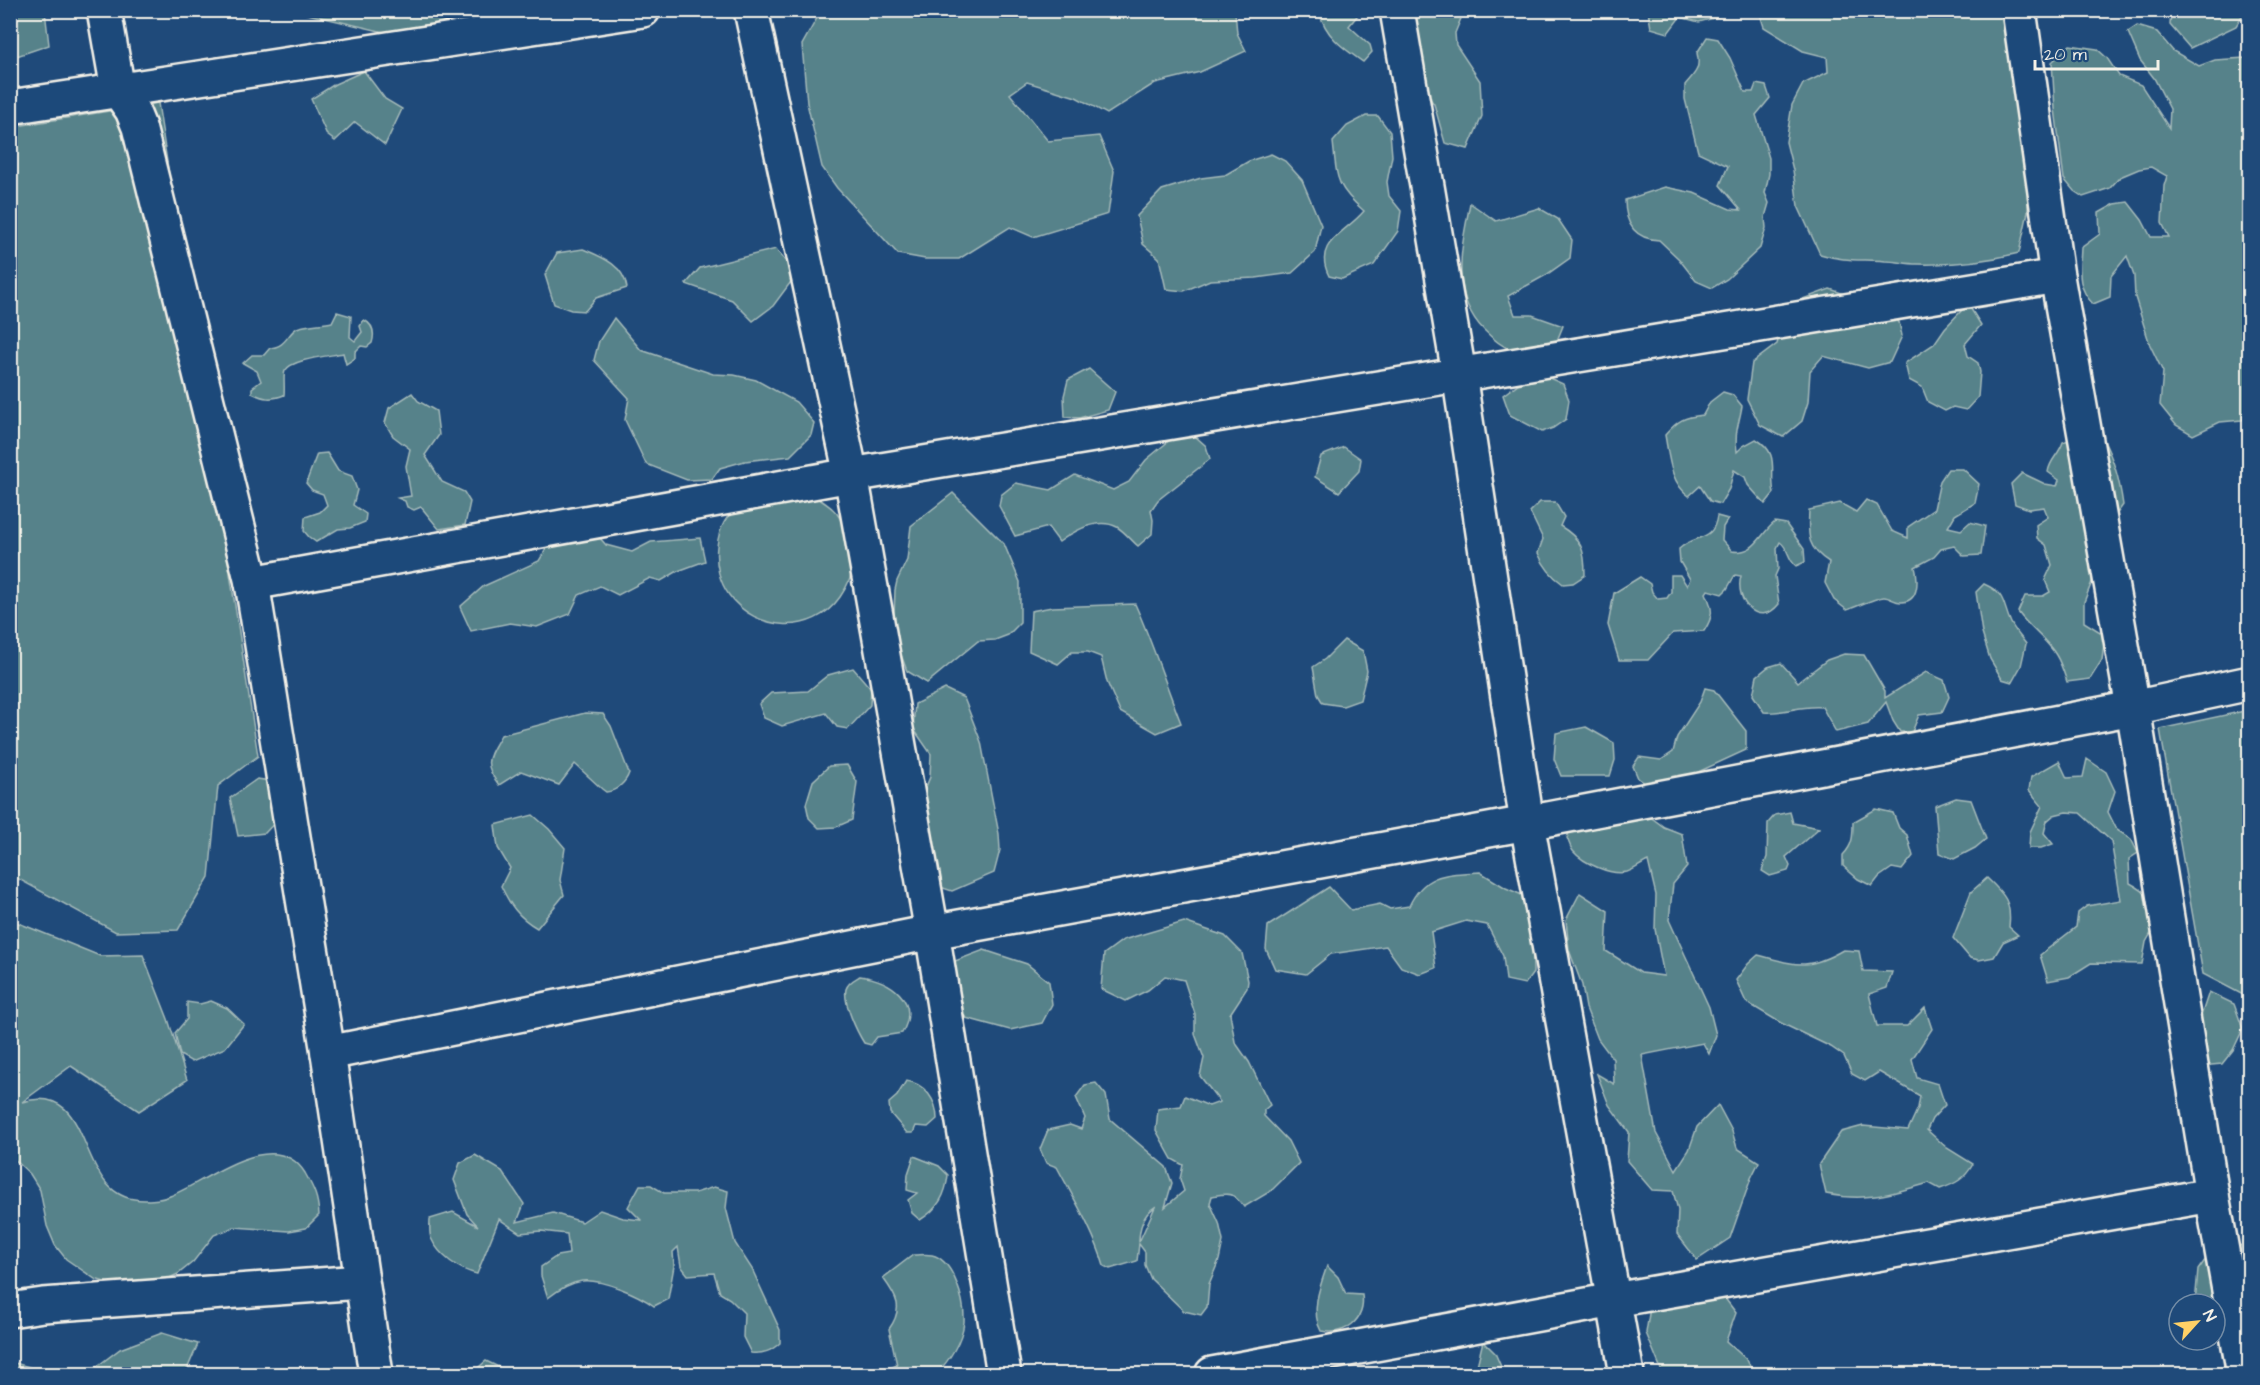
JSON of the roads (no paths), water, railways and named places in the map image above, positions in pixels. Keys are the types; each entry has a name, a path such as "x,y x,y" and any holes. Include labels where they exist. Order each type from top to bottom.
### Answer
{"street":[{"path":"104,10 117,90 132,111 139,127 252,583 328,1053 376,1374"},
{"path":"10,107 643,10"},
{"path":"751,10 851,476 932,932 1004,1374"},
{"path":"1397,10 1460,374 1527,823 1627,1374"},
{"path":"2019,10 2057,276 2133,708 2212,1195 2244,1374"},
{"path":"252,583 851,476 2057,276"},
{"path":"328,1053 932,932 1527,823 2133,708 2250,683"},
{"path":"1212,1374 1614,1300 2212,1195"},
{"path":"10,1310 43,1305 361,1282"}]}
